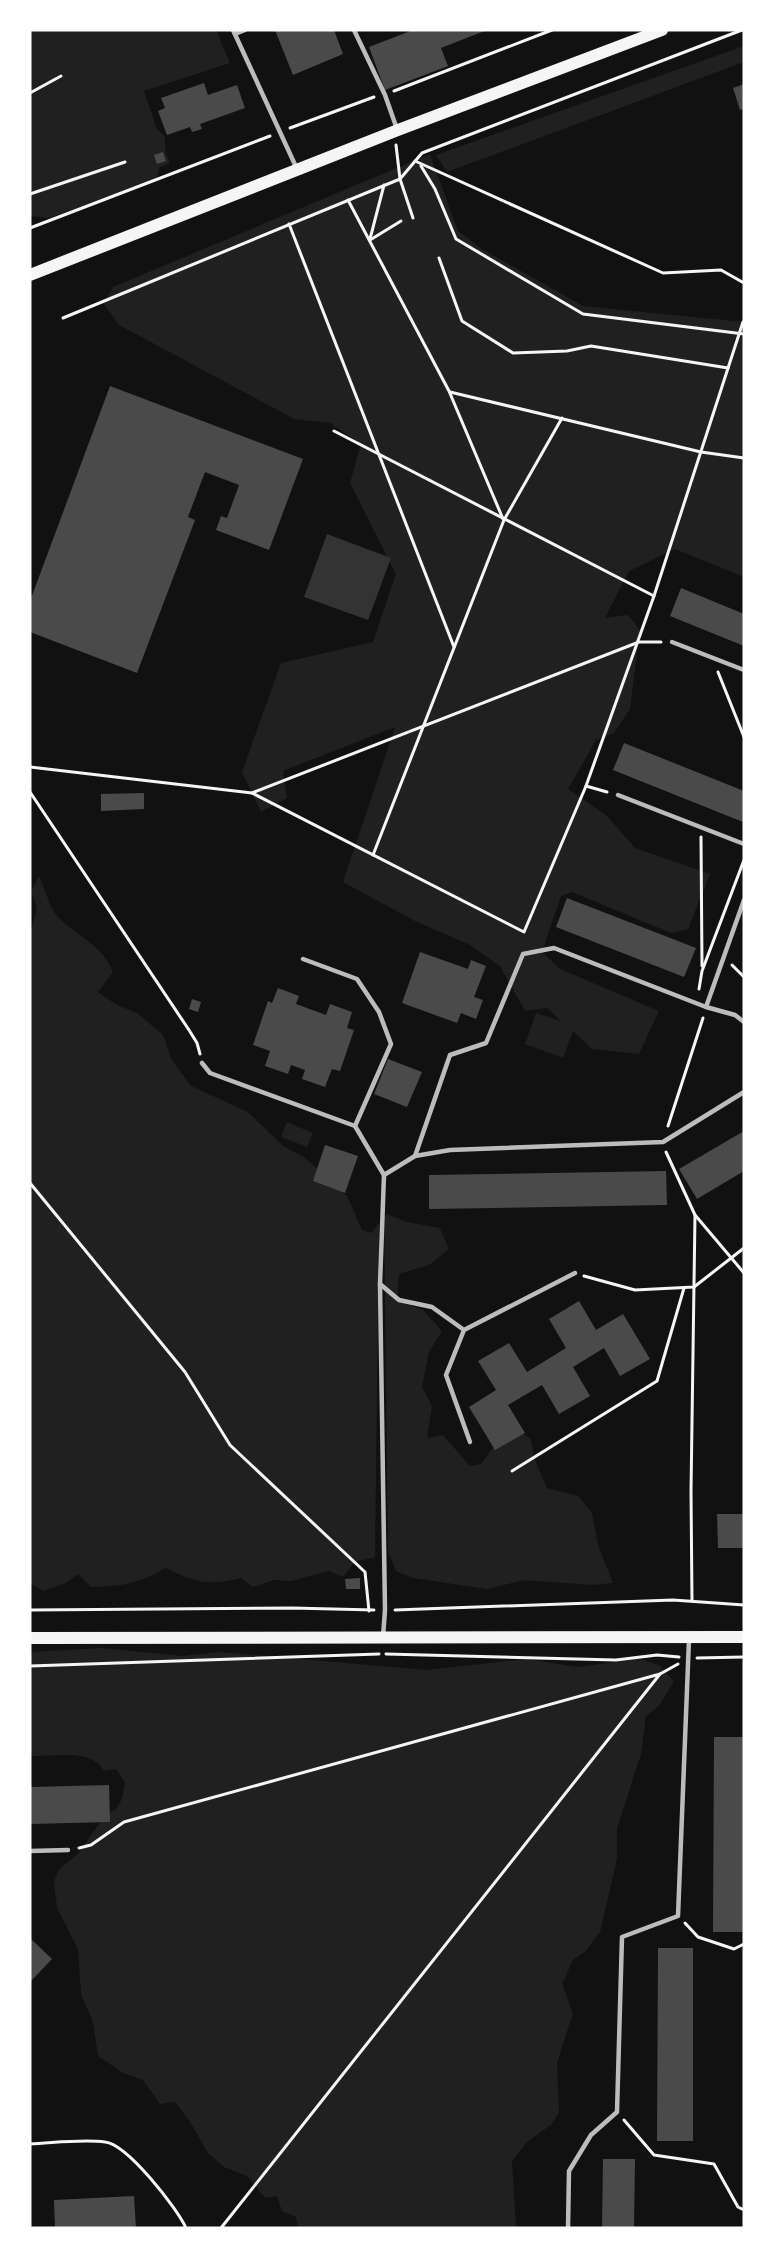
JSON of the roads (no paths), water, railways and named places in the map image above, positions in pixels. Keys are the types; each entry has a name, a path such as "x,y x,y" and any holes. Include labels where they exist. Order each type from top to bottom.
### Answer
{"main road":[{"path":"30,275 398,130 662,30"},
{"path":"30,1638 744,1637"}],"lane":[{"path":"245,30 234,32 297,170"},
{"path":"354,30 385,95 398,130"},
{"path":"672,642 744,670"},
{"path":"618,795 744,844"},
{"path":"706,1007 744,900"},
{"path":"416,1156 450,1055 486,1043 523,954 554,948 706,1007 735,1015 744,1022"},
{"path":"303,959 357,979 379,1012 391,1044 356,1126"},
{"path":"202,1063 210,1073 356,1126 384,1175 380,1284 385,1610 383,1637"},
{"path":"384,1175 416,1156 450,1150 663,1142 744,1092"},
{"path":"470,1442 446,1375 464,1330 575,1273"},
{"path":"380,1284 399,1300 432,1307 464,1330"},
{"path":"568,2228 569,2171 591,2135 617,2112 622,1937 678,1916 689,1637"},
{"path":"30,1851 68,1850"}]}
